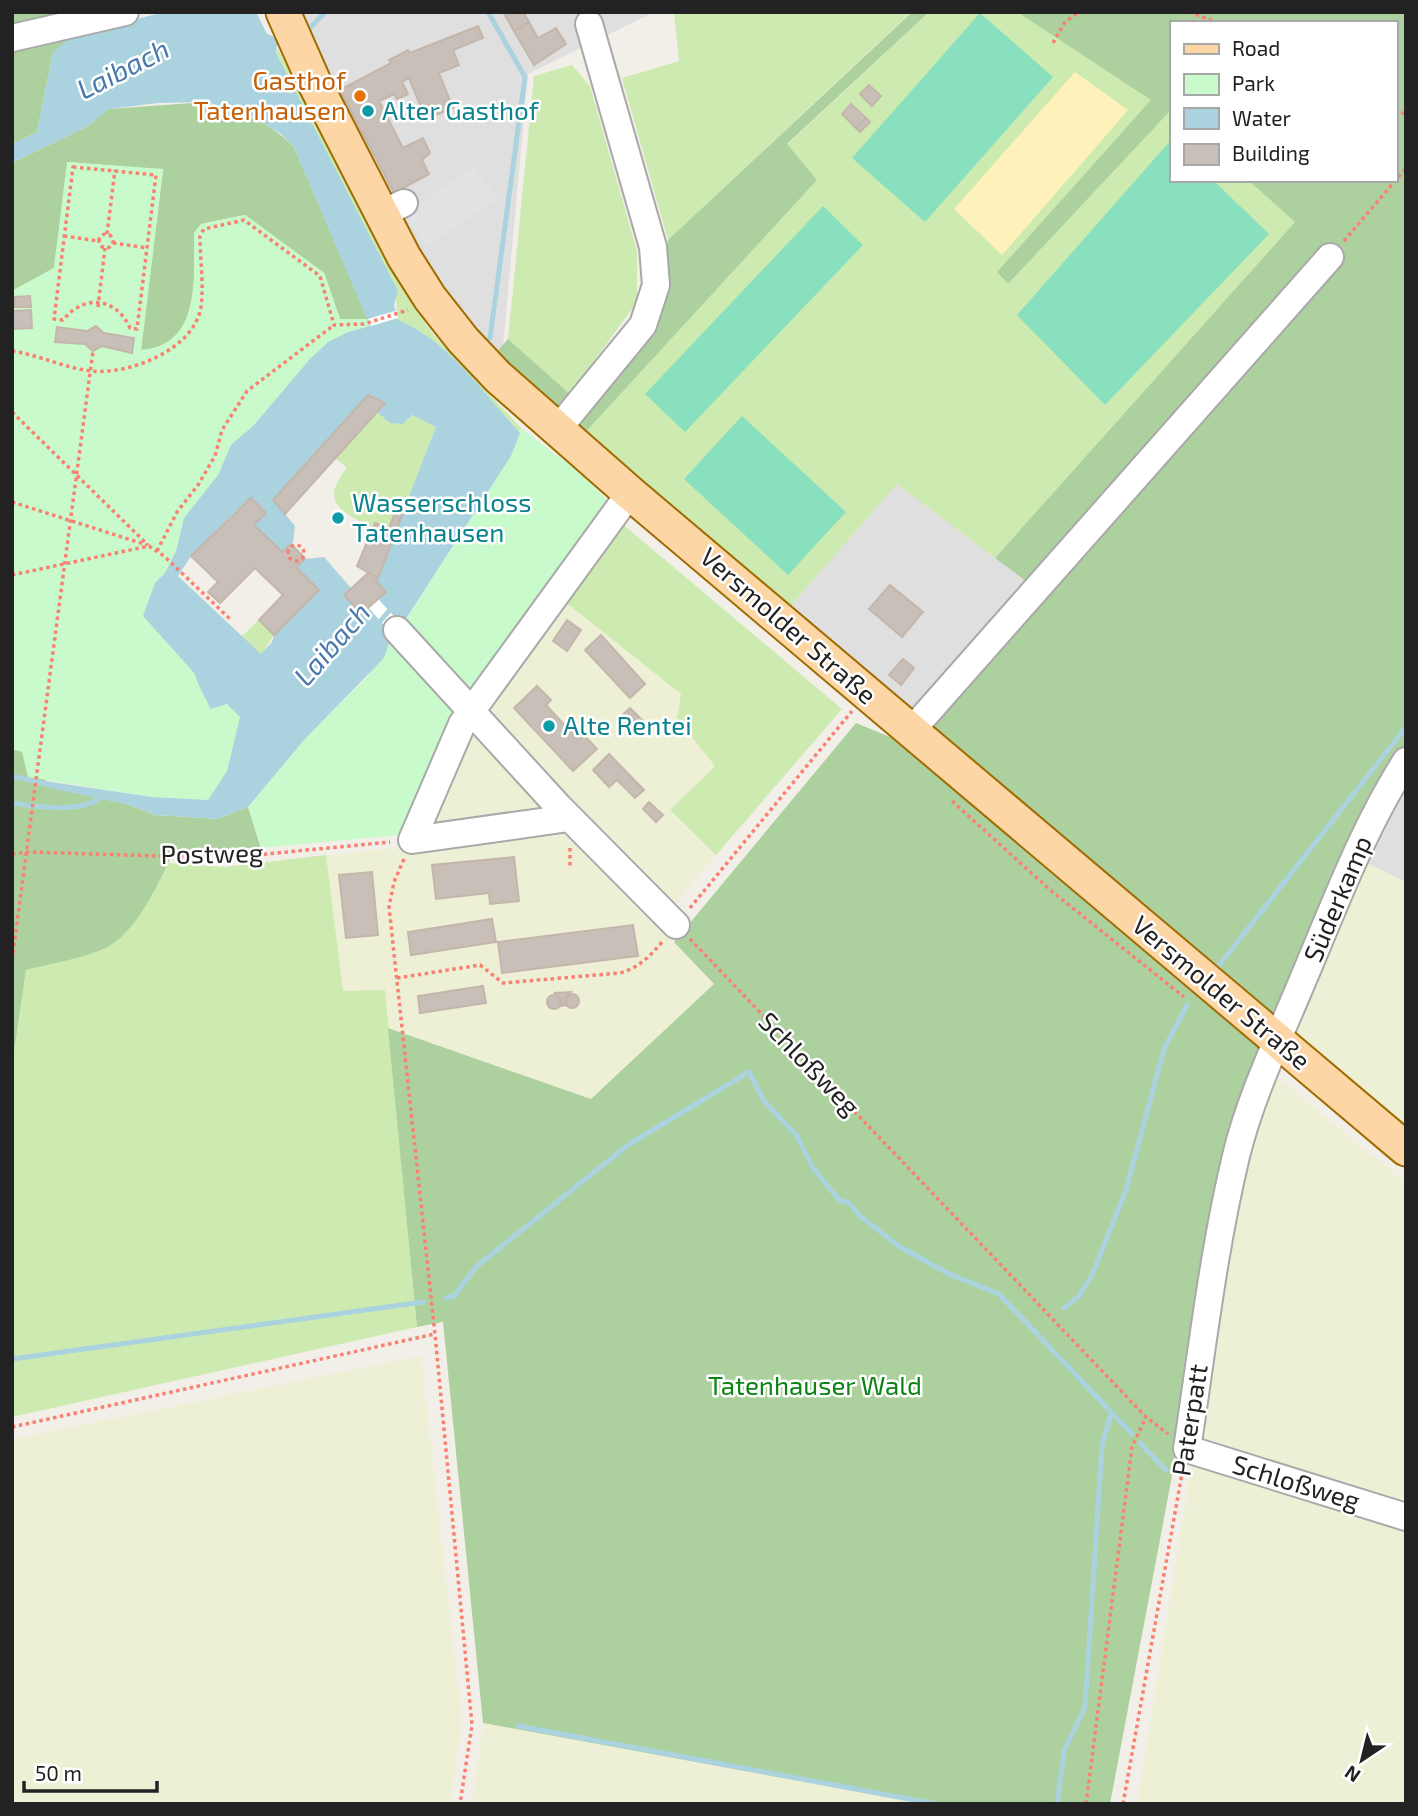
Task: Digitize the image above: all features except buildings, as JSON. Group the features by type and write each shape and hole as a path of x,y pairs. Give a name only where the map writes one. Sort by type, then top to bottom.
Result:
{"main road":[{"name":"Versmolder Straße","path":"283,12 314,82 393,209 430,298 463,340 557,430 630,493 1406,1149"}],"street":[{"path":"12,38 125,12"},
{"path":"557,430 643,325 656,285 653,247 589,24"},
{"path":"911,731 1330,257"},
{"path":"412,839 462,724 630,493"},
{"path":"397,630 569,818 676,925"},
{"name":"Süderkamp","path":"1278,1041 1354,859 1382,799 1406,761"},
{"path":"412,839 569,818"},
{"name":"Paterpatt","path":"1186,1449 1215,1264 1237,1153 1278,1041"},
{"name":"Schloßweg","path":"1186,1449 1406,1517"}],"path":[{"path":"1054,43 1065,22 1079,12"},
{"path":"1189,12 1214,21"},
{"path":"73,167 156,174 137,329 130,328 116,308 98,304 81,304 63,320 54,319 64,236 73,167"},
{"path":"113,243 107,234 115,170"},
{"path":"1330,257 1394,182"},
{"path":"12,351 90,371 139,364 168,350 181,339 201,309 200,236 204,229 244,220 320,276 334,324"},
{"path":"98,241 107,234"},
{"path":"64,236 98,241 105,248"},
{"path":"105,248 113,243 147,248"},
{"path":"98,304 105,248"},
{"path":"157,551 177,512 215,456 222,430 247,391 334,324 369,323 396,314"},
{"path":"12,961 93,351"},
{"path":"12,412 149,546 164,556 231,620"},
{"path":"12,502 149,546"},
{"path":"293,545 298,545 304,556 297,563 290,559 286,552 293,545"},
{"path":"12,575 149,546"},
{"path":"397,978 480,965 503,983 620,973 647,960 853,710"},
{"path":"412,839 394,882 389,907 435,1334 472,1725 460,1804"},
{"name":"Postweg","path":"12,855 28,852 225,858 412,839"},
{"name":"Schloßweg","path":"676,925 1146,1418 1132,1447 1086,1804"},
{"path":"12,1427 435,1334"},
{"name":"Paterpatt","path":"1123,1804 1186,1449"}],"shaded area":[{"path":"293,12 654,12 528,74 503,347 495,354 436,281 397,218"},
{"path":"474,166 498,199 427,247 404,215"},
{"path":"897,484 1031,585 913,720 786,611"},
{"path":"1406,772 1406,882 1360,860"}],"green space":[{"path":"12,12 100,12 104,28 53,52 37,132 12,144"},
{"path":"674,12 911,12 668,240 622,78 679,61"},
{"path":"912,12 929,12 787,144 817,180 582,436 574,421 665,284 668,240"},
{"path":"929,12 1017,12 1152,100 997,272 1008,284 1169,111 1170,182 1250,182 1295,222 995,558 897,484 786,611 582,436 817,180 787,145"},
{"name":"Tatenhauser Wald","path":"1017,12 1406,12 1406,749 1264,1053 1227,1153 1179,1414 1172,1476 1110,1804 925,1804 483,1723 443,1322 417,1327 388,1028 591,1099 714,984 674,942 856,723 912,746 1043,594 995,558 1295,222 1250,182 1397,182 1397,21 1170,21 1170,112 1008,284 997,272 1151,100"},
{"path":"980,13 1053,77 925,222 852,158"},
{"path":"277,47 402,289 434,335 521,428 520,433 448,354 416,329 398,320 396,300 276,53"},
{"path":"572,65 590,86 637,251 637,302 570,394 508,339 534,76"},
{"path":"206,102 253,118 274,130 294,147 368,319 340,319 324,273 245,215 201,224 194,233 193,288 185,323 175,336 161,346 141,350 163,170 68,162 54,268 12,291 12,163 88,126 108,109"},
{"path":"1170,141 1170,182 1215,182 1269,234 1105,405 1017,315"},
{"path":"67,162 163,169 141,350 161,346 175,336 185,323 193,288 194,233 201,224 245,215 324,273 340,319 368,319 371,326 348,332 328,342 310,359 254,425 231,445 218,475 184,518 176,551 165,573 155,583 143,616 195,674 209,706 213,709 222,703 235,709 240,717 227,771 208,800 152,797 28,777 22,752 12,749 12,291 54,268"},
{"path":"823,206 863,245 685,432 645,394"},
{"path":"508,339 570,394 559,409 495,354"},
{"path":"377,412 390,423 407,421 412,415 436,427 403,512 396,510 389,528 375,523 372,529 338,505 335,490 347,468 335,458"},
{"path":"742,416 846,512 788,575 684,479"},
{"path":"521,428 590,481 609,503 409,834 261,848 248,807 304,740 367,677 392,634 404,623 511,456"},
{"path":"620,522 842,709 716,855 670,810 715,766 677,719 681,694 564,601"},
{"path":"564,601 681,694 677,719 715,766 670,810 716,855 657,925 715,984 591,1099 388,1028 385,990 343,992 326,855 420,846 467,728"},
{"path":"259,620 274,635 261,655 242,636"},
{"path":"12,749 49,757 45,786 126,804 156,815 217,819 248,807 261,848 174,850 146,905 117,940 106,948 87,955 26,970 12,1066"},
{"path":"326,855 343,991 385,990 417,1327 12,1417 12,1066 26,970 104,949 158,884 168,863 224,867"},
{"path":"1360,860 1406,882 1406,1130 1290,1035"},
{"path":"1274,1075 1406,1183 1406,1508 1195,1444 1243,1155"},
{"path":"421,1356 462,1722 450,1804 12,1804 12,1439"},
{"path":"1193,1456 1406,1523 1406,1804 1137,1804"},
{"path":"483,1723 925,1804 472,1804"}],"sand":[{"path":"1075,72 1128,110 1002,255 954,209"}],"water":[{"path":"164,12 256,12 267,34 278,38 276,53 398,291 394,305 398,320 416,329 449,354 520,433 511,456 402,625 378,599 386,592 376,581 436,427 412,415 403,424 390,423 377,412 385,402 369,395 273,499 295,526 293,542 282,552 238,509 191,556 178,576 261,654 272,642 274,635 319,590 296,567 305,559 324,557 351,588 344,596 361,614 369,608 392,634 384,658 304,740 248,807 217,819 156,815 126,804 45,787 45,781 152,797 208,800 227,771 240,717 227,704 210,709 195,674 143,616 155,583 165,573 176,551 184,518 218,475 231,445 254,425 310,359 328,342 348,332 370,326 294,147 280,133 244,112 206,102 158,103 109,109 88,126 12,163 12,144 37,132 53,52 72,36"}],"pier":[{"path":"395,311 398,318 371,326 368,319"},
{"path":"378,599 402,625 392,634 369,608"}],"waterway":[{"name":"Laibach","path":"310,28 325,12"},
{"name":"Laibach","path":"488,12 525,77 490,338"},
{"name":"Laibach","path":"377,625 393,606"},
{"path":"1217,968 1406,727"},
{"name":"Laibach","path":"12,776 50,785"},
{"name":"Laibach","path":"12,803 73,807 85,805 103,795"},
{"path":"1064,1308 1079,1296 1092,1275 1126,1190 1164,1049 1187,1005"},
{"path":"446,1298 454,1296 476,1267 628,1145 749,1072 764,1101 797,1136 813,1168 839,1200 849,1203 860,1216 900,1247 947,1273 999,1294 1132,1434"},
{"path":"12,1359 423,1302"},
{"path":"1057,1804 1064,1751 1085,1707 1102,1446 1111,1413"},
{"path":"1140,1443 1166,1470"},
{"path":"518,1726 936,1804"}],"place":[{"name":"Gasthof Tatenhausen","path":"360,96"},
{"name":"Alter Gasthof","path":"368,111"},
{"name":"Wasserschloss Tatenhausen","path":"338,518"},
{"name":"Alte Rentei","path":"549,726"}]}
